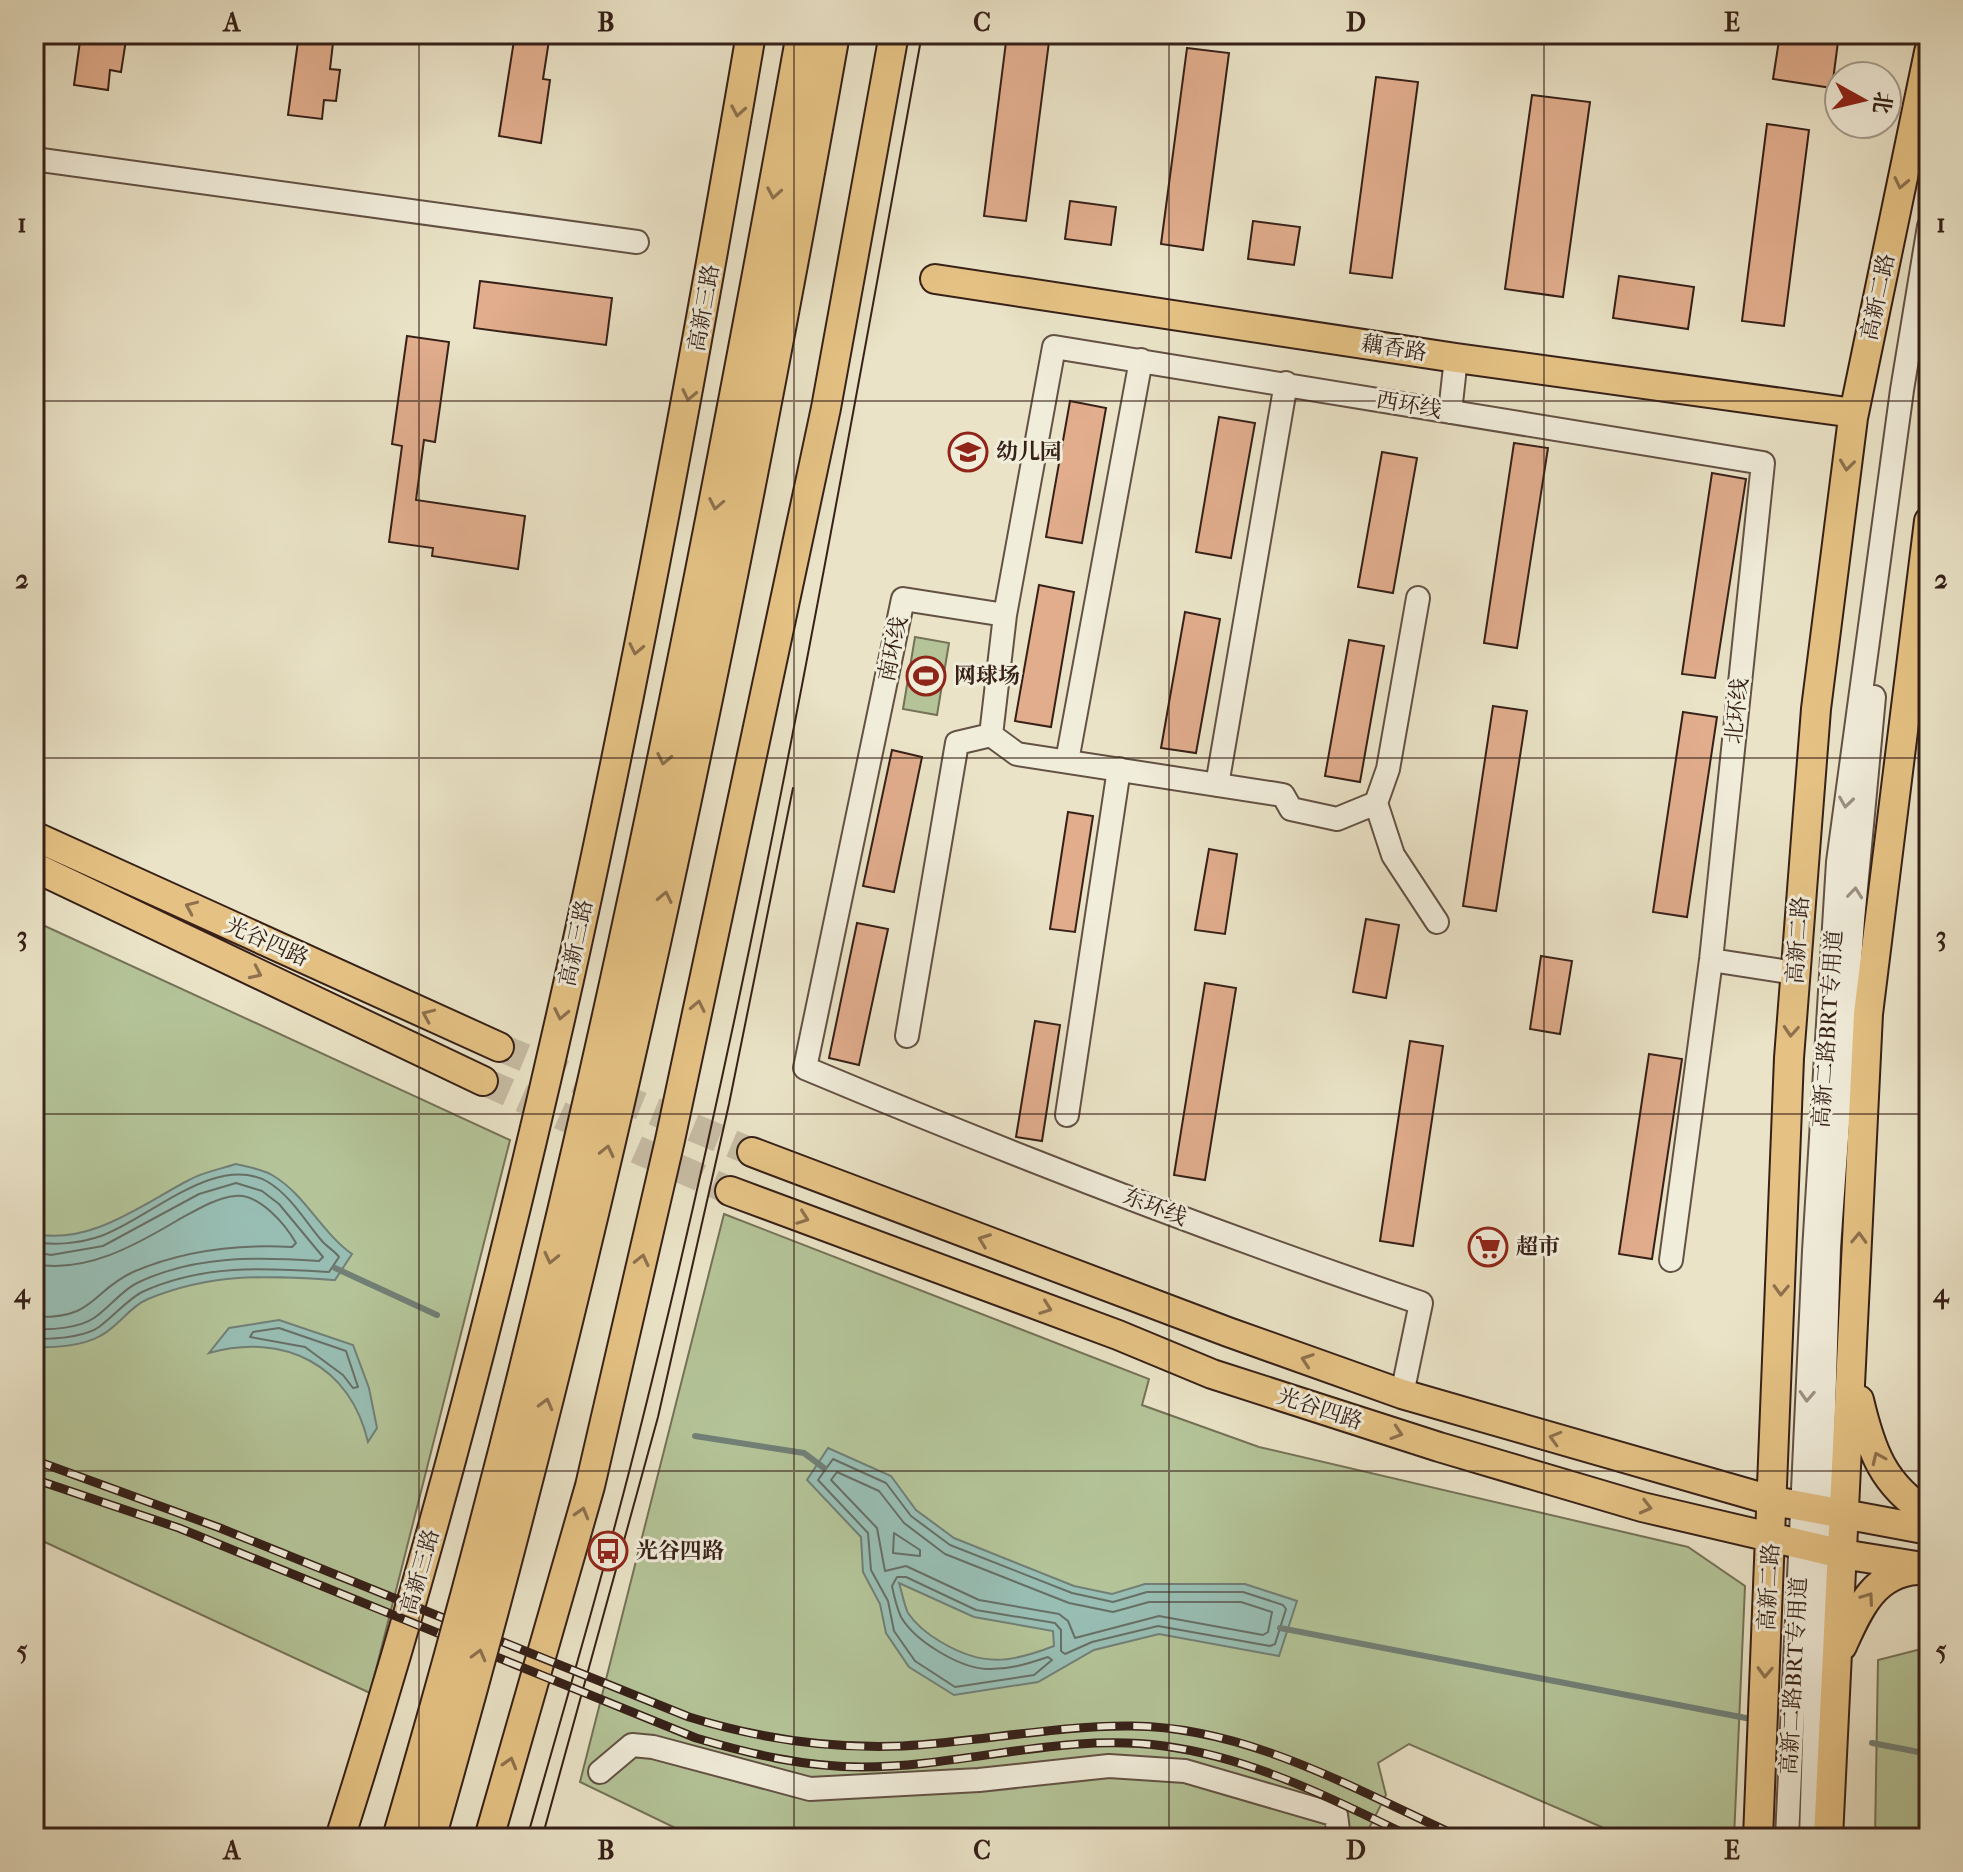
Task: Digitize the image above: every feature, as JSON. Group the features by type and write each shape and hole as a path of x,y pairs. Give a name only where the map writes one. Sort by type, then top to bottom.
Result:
{"highway":[{"path":"399,1838 525,1369 616,988 698,602 803,34"},
{"path":"429,1838 554,1376 644,994 727,606 833,34"}],"main road":[{"name":"高新三路","path":"340,1838 453,1459 545,1092 693,374 751,34"},
{"path":"489,1838 590,1486 670,1140 826,408 894,34"},
{"name":"高新二路","path":"1758,1838 1795,973 1816,709 1854,413 1929,52"},
{"name":"藕香路","path":"935,279 1456,358 1854,413"},
{"path":"1828,1838 1835,1662 1821,1549 1823,1508 1853,1377 1868,1014 1929,521"},
{"name":"光谷四路","path":"34,836 499,1047"},
{"name":"光谷四路","path":"34,867 483,1081"},
{"name":"光谷四路","path":"752,1152 1402,1394 1774,1501 1929,1530"},
{"name":"光谷四路","path":"730,1191 1118,1335 1212,1374 1613,1498 1771,1538 1929,1569"},
{"path":"1853,1377 1866,1430 1890,1483 1906,1500 1929,1514"},
{"path":"1835,1662 1872,1589 1889,1577 1913,1569 1929,1569"}],"street":[{"path":"34,159 637,242"},
{"name":"高新二路BRT专用道","path":"1811,1838 1823,1508 1838,862 1899,406 1929,226"},
{"name":"高新二路BRT专用道","path":"1823,1508 1829,1247 1853,920 1881,631 1929,310"},
{"name":"西环线","path":"1005,615 1054,347 1763,463"},
{"path":"1450,412 1456,358"},
{"path":"1067,761 1141,360"},
{"path":"1217,785 1286,383"},
{"name":"北环线","path":"1671,1260 1711,960 1763,463"},
{"path":"1418,598 1388,769 1376,803 1393,855 1437,922"},
{"name":"南环线","path":"805,1068 903,599 1005,615"},
{"path":"991,735 1005,615"},
{"path":"907,1036 957,743 991,735 1017,754 1283,795 1291,809 1337,819 1376,803"},
{"path":"1067,1115 1119,769"},
{"path":"1711,960 1795,973"},
{"name":"东环线","path":"805,1068 976,1139 1272,1252 1421,1303 1402,1394"},
{"name":"高新二路BRT专用道","path":"1787,1838 1821,1549"},
{"path":"600,1772 632,1745 653,1747 810,1789 979,1780 1109,1766 1185,1771 1336,1815 1339,1838"}],"green space":[{"name":"网球场","path":"915,637 949,643 937,715 903,709"},
{"path":"34,921 510,1140 370,1693 34,1537"},
{"path":"724,1214 1149,1379 1142,1405 1259,1447 1688,1547 1745,1586 1734,1838 1627,1838 1409,1744 1378,1763 1386,1795 1364,1838 696,1838 580,1782"},
{"path":"1929,1647 1929,1838 1875,1838 1878,1660"}],"water":[{"path":"236,1164 264,1171 284,1183 352,1254 335,1280 263,1277 196,1284 142,1302 93,1339 68,1346 34,1347 34,1234 76,1234 95,1228 134,1211 194,1177"},
{"path":"279,1320 353,1345 369,1388 377,1428 368,1442 359,1415 346,1393 330,1374 310,1361 263,1347 209,1353 229,1328"},
{"path":"828,1448 891,1476 916,1510 954,1538 1074,1586 1112,1594 1145,1584 1245,1584 1297,1601 1279,1656 1159,1634 1094,1650 1038,1682 954,1695 909,1667 886,1633 880,1604 863,1572 861,1537 807,1480","holes":["899,1583 974,1617 1053,1631 1054,1646 1010,1659 970,1656 919,1626 907,1610"]}],"building":[{"path":"81,34 116,34 116,39 126,40 121,72 110,70 108,90 74,85"},
{"path":"299,34 334,34 330,69 340,70 336,101 324,100 322,119 288,115"},
{"path":"515,34 550,34 543,79 550,80 541,143 499,136"},
{"path":"1007,34 1050,34 1026,221 984,216"},
{"path":"1780,34 1839,34 1836,60 1823,60 1823,87 1773,79"},
{"path":"1187,48 1229,53 1203,250 1161,244"},
{"path":"1376,77 1418,82 1392,278 1350,273"},
{"path":"1532,95 1590,102 1563,297 1505,289"},
{"path":"1767,124 1809,130 1784,326 1742,321"},
{"path":"1070,201 1116,207 1111,245 1065,239"},
{"path":"1253,221 1300,227 1294,265 1248,259"},
{"path":"1619,276 1694,287 1688,329 1613,318"},
{"path":"480,281 612,298 606,345 474,328"},
{"path":"407,336 449,342 435,442 424,440 416,500 525,516 518,569 432,556 433,548 389,542 402,446 392,444"},
{"path":"1070,401 1106,408 1082,543 1046,537"},
{"path":"1219,417 1255,423 1231,558 1196,552"},
{"path":"1514,443 1548,448 1517,648 1484,643"},
{"path":"1382,452 1417,458 1393,593 1358,587"},
{"path":"1712,473 1746,479 1715,678 1682,674"},
{"path":"1039,585 1074,592 1051,727 1015,721"},
{"path":"1185,612 1220,619 1196,753 1161,748"},
{"path":"1349,640 1384,646 1360,782 1325,776"},
{"path":"1493,706 1527,711 1496,911 1463,906"},
{"path":"1683,712 1717,717 1687,917 1653,912"},
{"path":"892,750 922,757 894,892 863,886"},
{"path":"1068,812 1093,816 1075,932 1050,929"},
{"path":"1209,849 1237,854 1225,934 1195,930"},
{"path":"1366,919 1399,925 1386,998 1353,992"},
{"path":"857,923 888,929 859,1065 829,1058"},
{"path":"1541,956 1572,961 1560,1034 1530,1029"},
{"path":"1205,983 1236,988 1205,1180 1174,1175"},
{"path":"1035,1021 1060,1025 1042,1141 1016,1137"},
{"path":"1410,1041 1443,1046 1413,1246 1380,1241"},
{"path":"1649,1054 1682,1059 1652,1259 1619,1254"}],"waterway":[{"path":"335,1268 437,1315"},
{"path":"695,1436 804,1453 824,1468"},
{"path":"1280,1628 1751,1719"},
{"path":"1872,1743 1929,1754"}],"tunnel":[{"path":"499,1047 752,1152"},
{"path":"483,1081 730,1191"}],"tram line":[{"path":"527,1838 630,1470 723,1074 794,728 922,34"},
{"path":"542,1838 658,1417 729,1104 793,788"}],"railway":[{"path":"34,1460 220,1528 689,1717 716,1725 795,1741 875,1747 1103,1726 1176,1729 1261,1749 1343,1782 1462,1838"},
{"path":"34,1479 179,1528 696,1738 737,1749 799,1762 862,1767 900,1766 1088,1743 1164,1746 1261,1770 1323,1795 1413,1838"}],"place":[{"name":"幼儿园","path":"968,452"},
{"name":"网球场","path":"926,676"},
{"name":"超市","path":"1488,1247"},
{"name":"光谷四路","path":"608,1551"}]}
